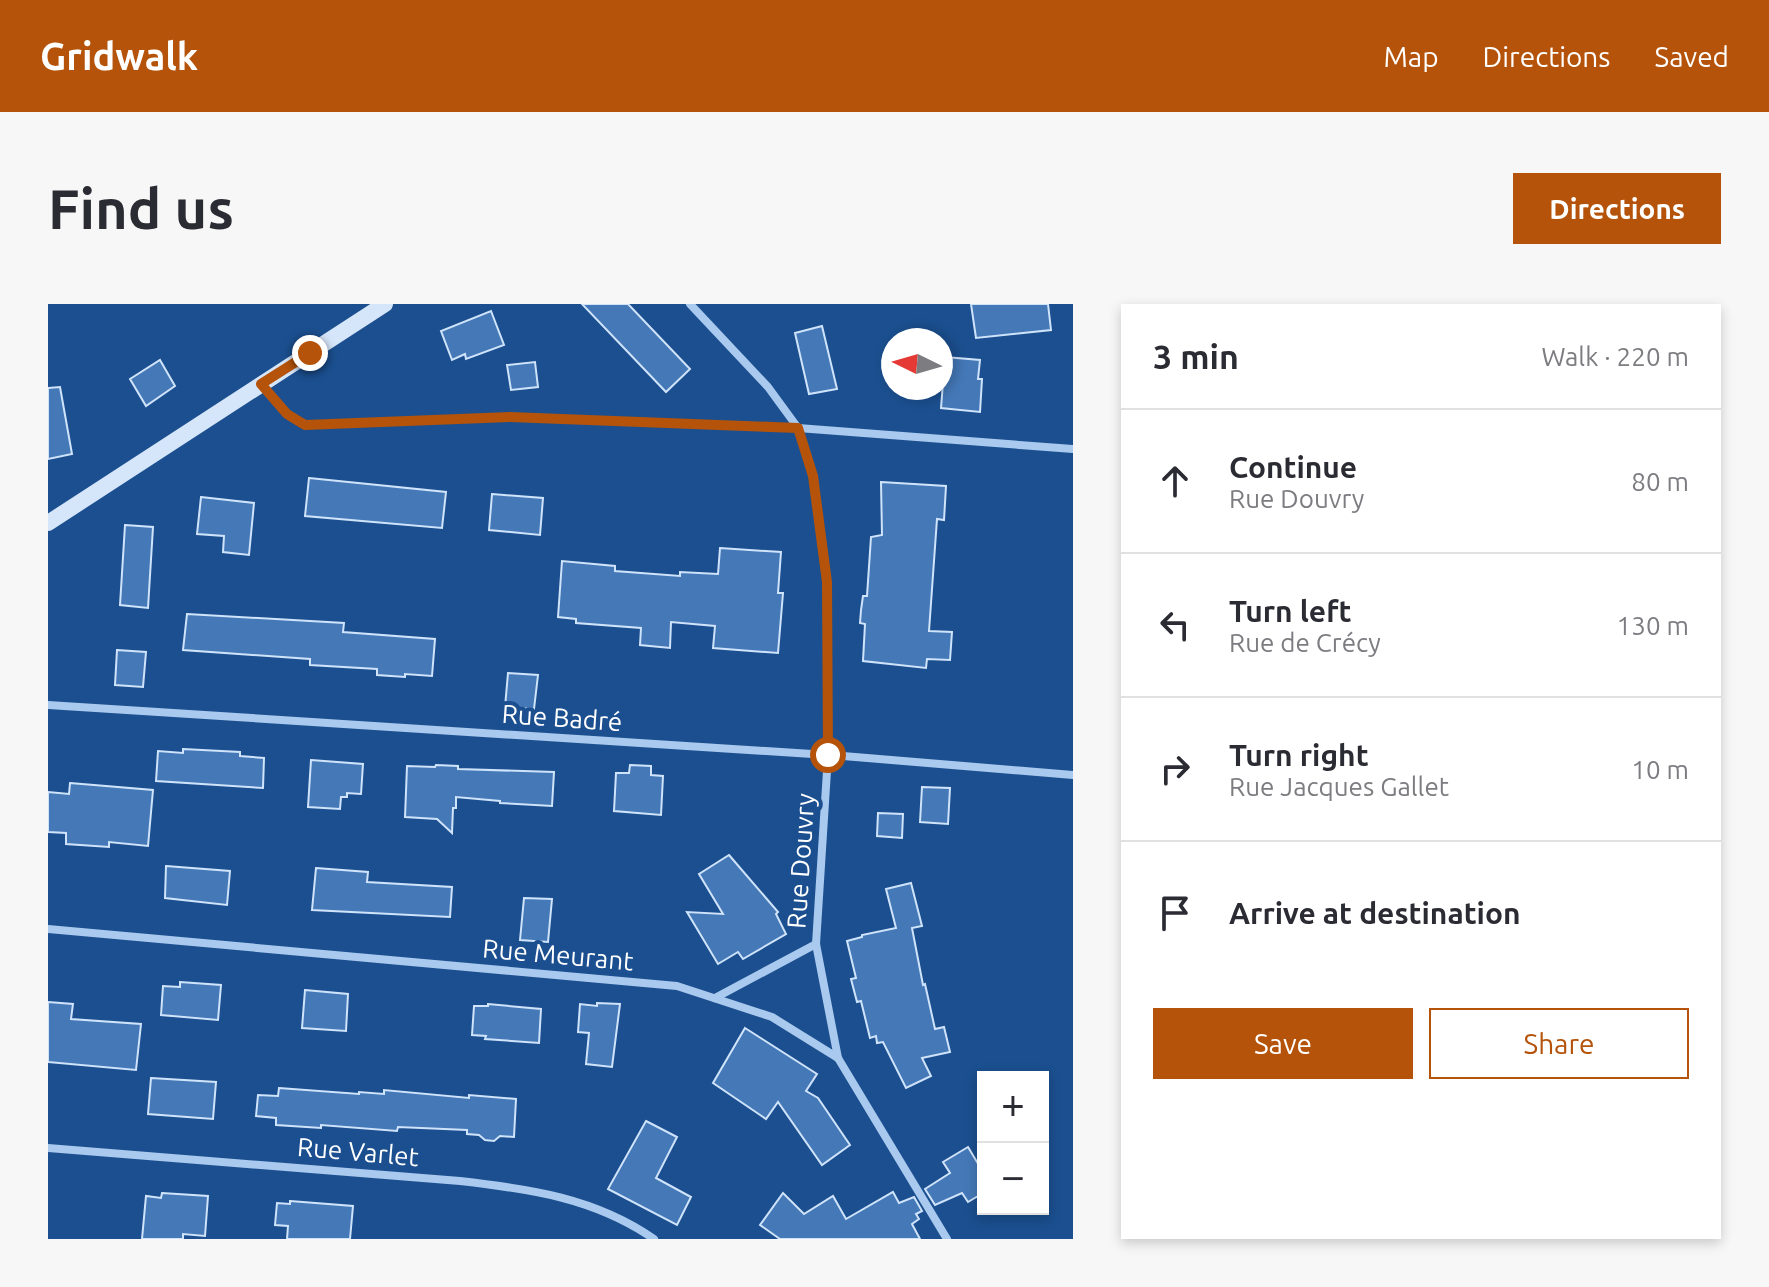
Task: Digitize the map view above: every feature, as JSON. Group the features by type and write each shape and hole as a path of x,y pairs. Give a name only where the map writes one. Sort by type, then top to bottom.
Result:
{"main road":[{"path":"48,523 385,304"}],"street":[{"name":"Rue Douvry","path":"690,304 768,387 798,428 813,476 827,582 828,755 816,944 838,1058"},
{"path":"261,384 287,414 305,425 510,417 798,428 1073,449"},
{"name":"Rue Badré","path":"48,705 828,755 1073,775"},
{"name":"Rue Meurant","path":"48,929 677,986 772,1017 838,1058 947,1239"},
{"path":"715,998 816,944"},
{"name":"Rue Varlet","path":"48,1148 504,1186 576,1201 654,1239"}],"building":[{"path":"582,304 628,304 690,369 666,392"},
{"path":"971,304 1048,304 1051,330 976,338"},
{"path":"491,311 504,345 466,359 465,354 452,360 441,331"},
{"path":"822,326 837,389 809,394 795,333"},
{"path":"953,358 980,360 980,412 941,408 942,400 953,400"},
{"path":"160,360 175,386 146,406 130,379"},
{"path":"535,362 538,387 511,390 507,365"},
{"path":"60,387 72,454 48,459 48,388"},
{"path":"309,478 446,492 442,528 305,516"},
{"path":"881,482 946,486 944,520 937,519 929,631 952,632 950,660 927,659 926,668 863,661 865,624 860,623 861,610 863,596 867,596 871,537 882,535"},
{"path":"492,494 543,498 540,535 489,530"},
{"path":"201,497 254,503 249,555 223,552 224,536 197,534"},
{"path":"125,525 153,527 148,608 120,605"},
{"path":"720,548 781,552 778,593 783,593 778,653 713,648 715,626 671,622 670,648 640,645 641,628 576,623 576,619 558,617 562,561 615,566 615,571 680,576 680,572 718,574"},
{"path":"187,614 344,623 343,632 435,639 432,676 377,675 377,669 310,665 310,659 183,650"},
{"path":"117,650 146,652 143,687 115,685"},
{"path":"508,673 538,675 534,709 505,707"},
{"path":"183,749 240,752 240,756 264,758 263,788 156,781 158,751 183,753"},
{"path":"311,760 363,764 361,794 347,793 347,797 341,797 340,809 308,807"},
{"path":"630,765 651,766 651,775 663,776 661,815 614,811 616,773 629,773"},
{"path":"407,766 458,766 458,769 554,772 552,806 456,797 452,833 437,819 405,817"},
{"path":"70,783 153,790 148,846 109,842 109,847 66,844 66,833 48,832 48,792 69,794"},
{"path":"922,787 950,788 948,824 920,822"},
{"path":"878,813 903,814 902,838 877,836"},
{"path":"729,855 778,912 776,914 786,934 743,959 738,952 718,964 687,912 723,914 699,874"},
{"path":"166,866 230,871 227,905 165,898"},
{"path":"316,868 368,872 367,882 452,887 450,917 312,910"},
{"path":"911,883 922,926 912,928 923,985 935,1029 944,1027 950,1052 922,1058 931,1076 906,1088 883,1042 877,1043 876,1036 870,1038 861,1001 857,1002 851,979 856,978 847,941 896,928 886,889"},
{"path":"524,898 552,899 548,942 520,940"},
{"path":"180,982 221,985 218,1020 161,1015 163,986 180,987"},
{"path":"305,990 348,994 346,1031 302,1028"},
{"path":"48,1002 73,1004 71,1019 141,1024 136,1070 48,1062"},
{"path":"597,1003 620,1004 612,1067 586,1064 589,1033 578,1032 580,1004 597,1006"},
{"path":"488,1004 541,1009 539,1043 485,1039 486,1036 472,1035 474,1006"},
{"path":"745,1028 817,1074 806,1091 818,1098 850,1145 822,1165 778,1102 766,1119 713,1083"},
{"path":"151,1078 216,1082 213,1119 148,1114"},
{"path":"279,1088 359,1094 384,1094 384,1090 516,1099 514,1137 500,1136 494,1141 467,1134 467,1130 398,1127 397,1131 276,1125 276,1118 256,1116 258,1095 278,1096"},
{"path":"646,1121 677,1137 656,1178 691,1197 677,1225 608,1189"},
{"path":"968,1147 977,1162 977,1197 968,1202 962,1193 935,1205 925,1189 950,1173 943,1162"},
{"path":"893,1192 899,1203 914,1197 922,1211 916,1214 919,1219 912,1224 920,1239 780,1239 760,1225 783,1193 804,1214 833,1196 846,1219"},
{"path":"162,1193 208,1196 205,1236 183,1234 183,1239 142,1239 146,1196 161,1198"},
{"path":"290,1201 353,1206 350,1239 287,1239 288,1226 275,1225 277,1203 290,1204"}],"route":[{"path":"310,353 261,384 287,414 305,425 510,417 798,428 813,476 827,582 828,755"}]}
